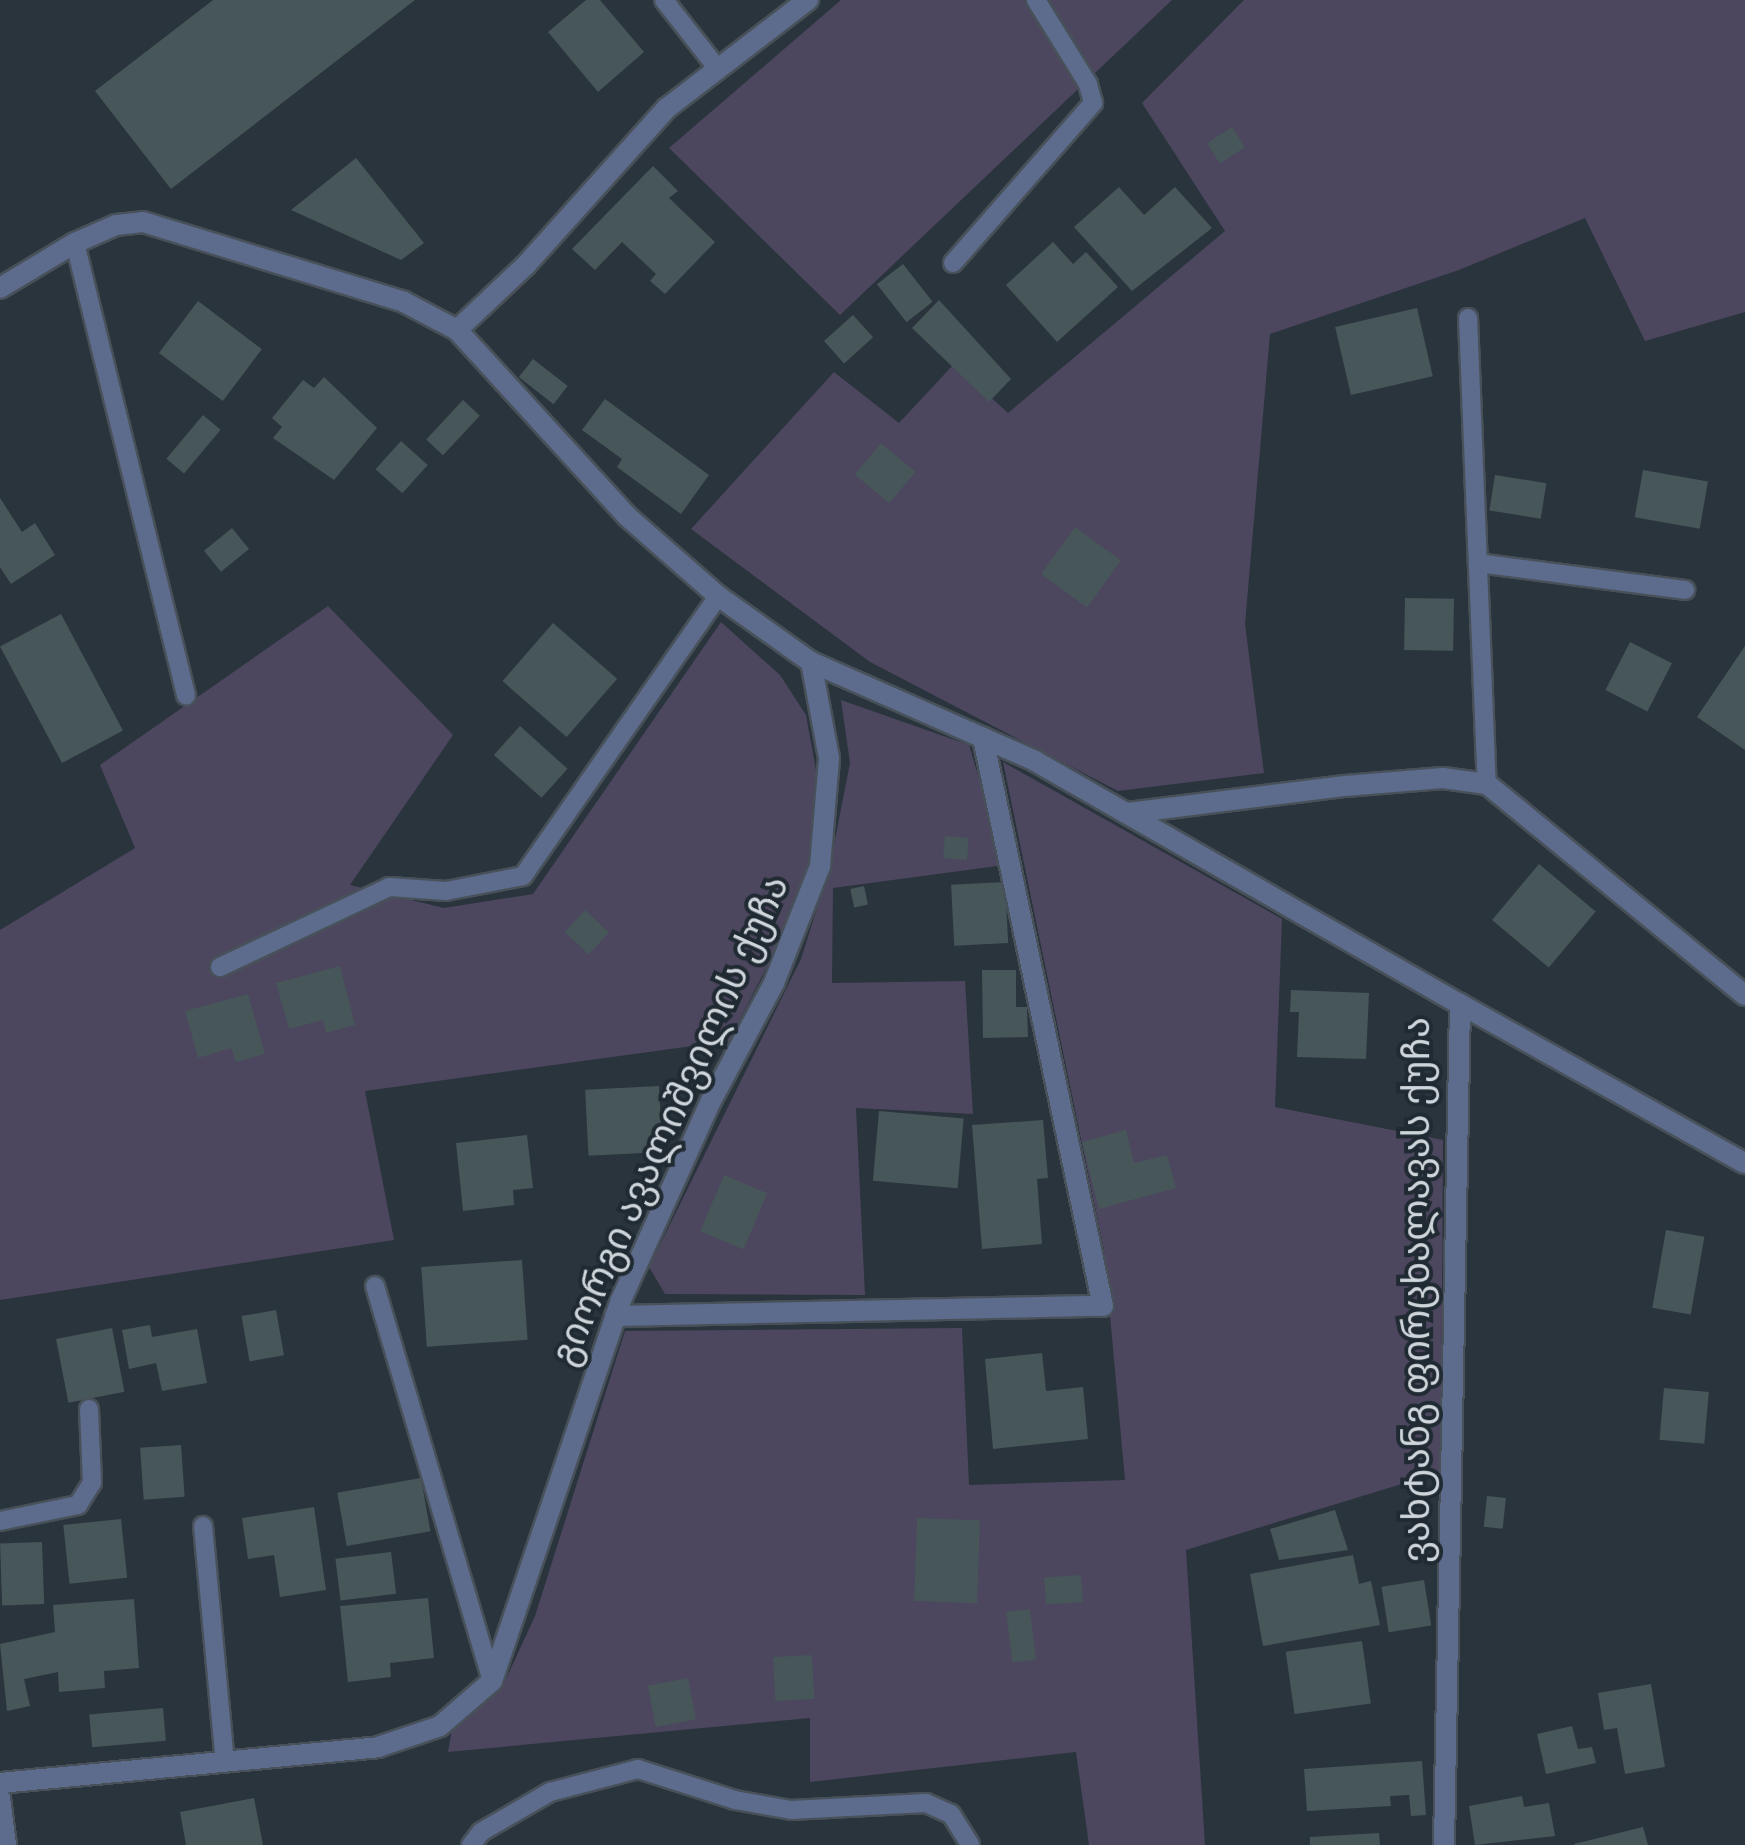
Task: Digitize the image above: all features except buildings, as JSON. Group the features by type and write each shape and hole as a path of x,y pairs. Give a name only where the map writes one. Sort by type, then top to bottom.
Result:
{"street":[{"path":"457,330 526,265 667,108 808,0"},
{"name":"ვახტანგ ფირცხალავას ქუჩა","path":"0,288 116,225 143,222 404,302 457,330 628,517 718,596 812,662 983,738 1128,813 1460,1004 1444,1845"},
{"name":"გიორგი ავალიშვილის ქუჩა","path":"492,1681 615,1316 711,1101 774,983 820,866 829,758 812,662"},
{"path":"615,1316 1103,1306 983,738"},
{"path":"1128,813 1443,778 1487,784 1745,995"},
{"path":"1460,1004 1745,1163"},
{"path":"0,1783 378,1746 440,1726 492,1681"},
{"path":"0,1798 6,1845"}],"lane":[{"path":"664,0 718,69"},
{"path":"953,262 1093,103 1079,67 1036,0"},
{"path":"75,244 186,696"},
{"path":"1468,318 1487,784"},
{"path":"1478,562 1685,590"},
{"path":"220,967 390,888 446,891 523,876 718,596"},
{"path":"375,1286 492,1681"},
{"path":"0,1521 78,1505 92,1482 89,1409"},
{"path":"203,1526 225,1762"},
{"path":"472,1845 482,1832 550,1792 638,1769 734,1800 792,1810 926,1803 951,1814 970,1845"}],"shaded area":[{"path":"841,0 1172,0 840,315 669,148"},
{"path":"1244,0 1745,0 1745,312 1645,341 1585,218 1459,270 1270,334 1245,624 1264,773 1118,791 870,662 691,529 834,372 899,423 954,364 1008,413 1225,231 1142,103"},
{"path":"328,606 453,735 350,885 444,908 533,894 721,622 780,675 806,715 818,781 809,860 781,939 729,1041 365,1091 394,1240 0,1300 0,930 135,848 100,765"},
{"path":"841,700 969,745 1005,865 833,888 832,983 965,981 973,1114 856,1108 865,1295 665,1294 649,1267 801,959 829,870 850,763"},
{"path":"1003,762 1282,919 1275,1107 1443,1140 1441,1472 1186,1550 1205,1845 1089,1845 1076,1752 810,1782 810,1718 448,1752 452,1730 505,1681 535,1616 625,1331 962,1328 969,1485 1125,1480 1104,1250"}]}
